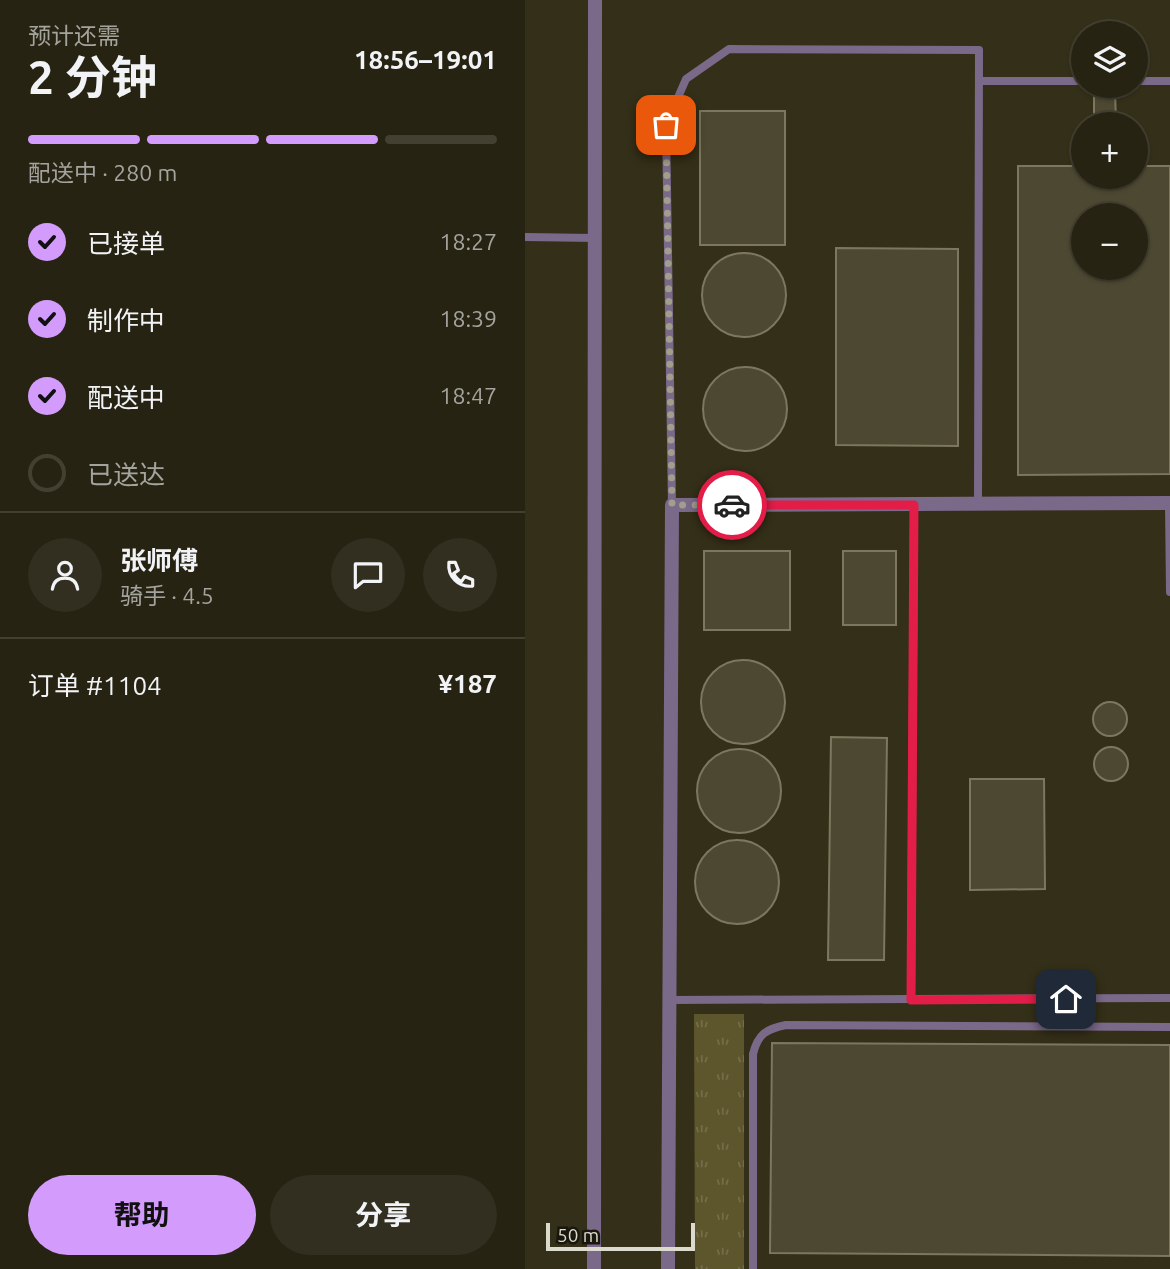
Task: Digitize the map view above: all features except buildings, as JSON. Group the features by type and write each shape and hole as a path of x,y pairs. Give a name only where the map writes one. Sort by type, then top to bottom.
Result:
{"street":[{"path":"594,1269 595,0"},
{"path":"668,1269 672,505 1169,503"}],"lane":[{"path":"672,505 666,125 686,79 729,49 979,50 978,505"},
{"path":"979,81 1071,81"},
{"path":"1148,81 1170,81"},
{"path":"525,237 595,238"},
{"path":"1169,503 1170,592"},
{"path":"911,1000 914,505"},
{"path":"669,1000 1170,998"},
{"path":"753,1269 753,1054 761,1034 770,1028 1170,1027"}],"green space":[{"path":"694,1014 744,1014 744,1269 695,1269"}],"way so far":[{"path":"666,125 672,505 732,505"}],"route":[{"path":"732,505 914,505 911,1000 1066,999"}]}
